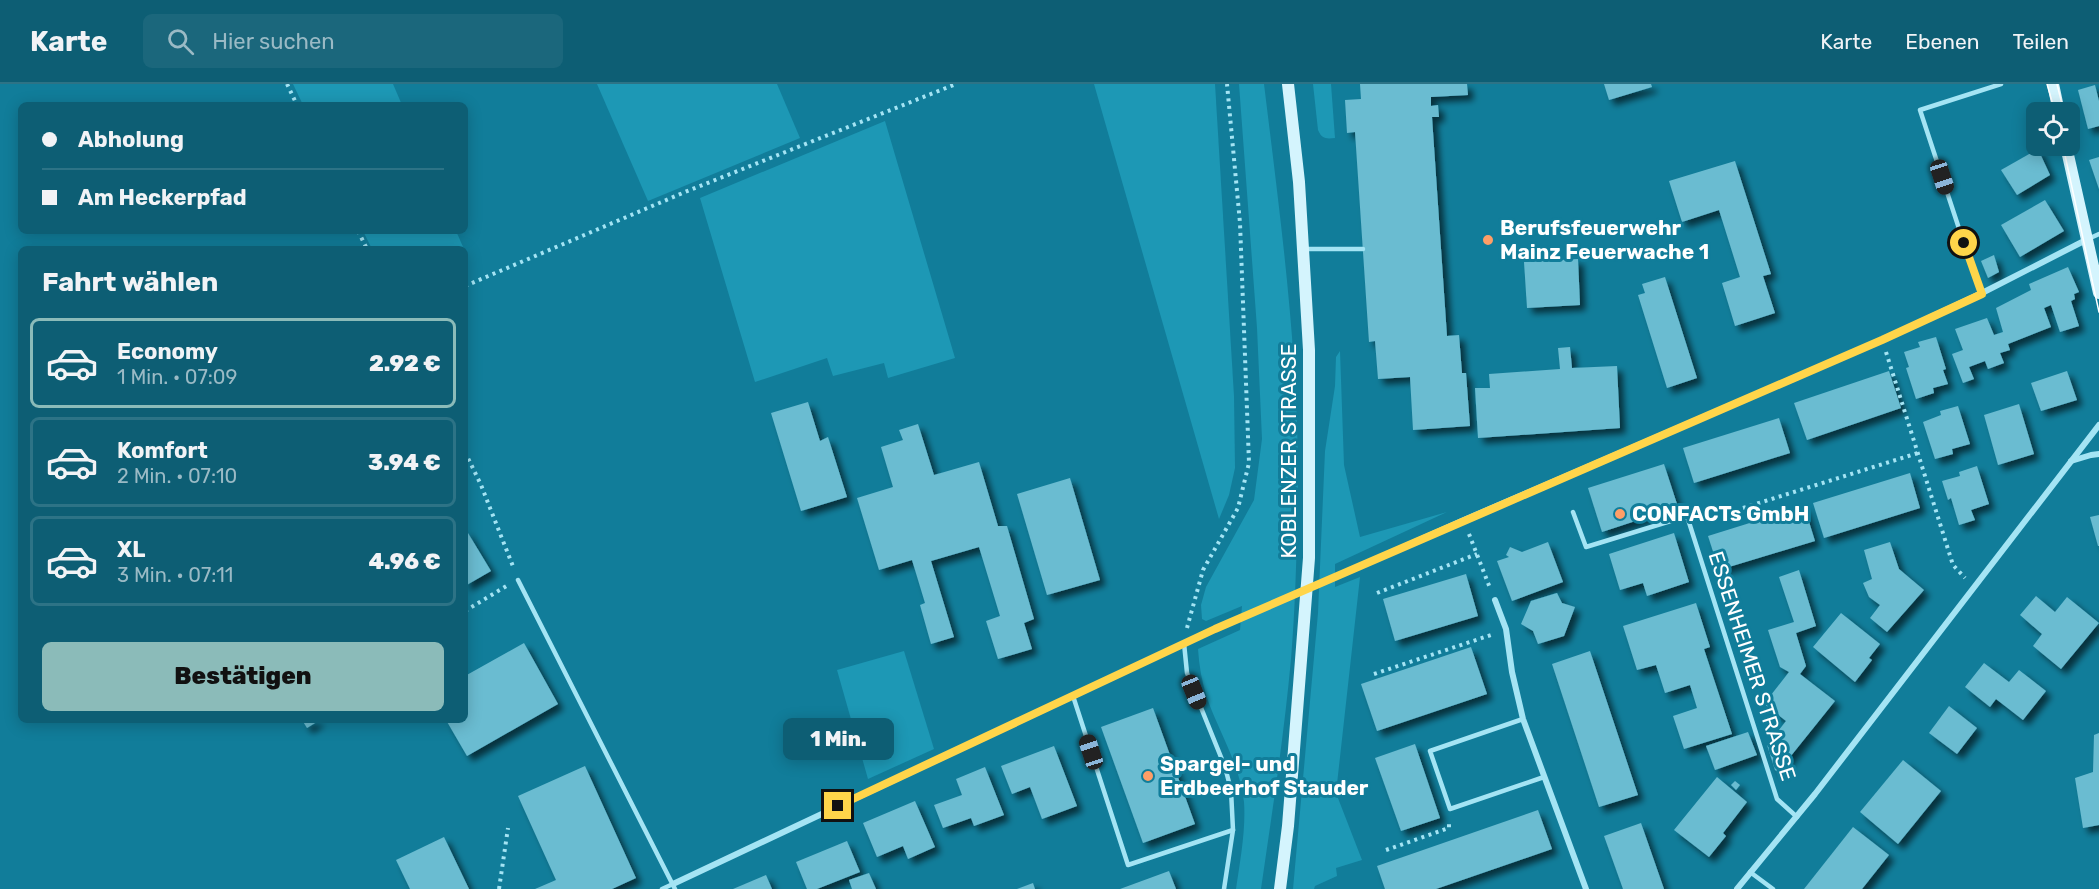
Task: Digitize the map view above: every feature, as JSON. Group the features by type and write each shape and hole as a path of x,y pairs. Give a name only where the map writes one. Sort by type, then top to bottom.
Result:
{"main road":[{"name":"KOBLENZER STRASSE","path":"1280,889 1289,815 1309,558 1310,350 1288,84"},
{"path":"1291,100 1294,84"},
{"path":"2052,84 2056,102"},
{"path":"2068,156 2099,293"}],"street":[{"path":"674,886 1184,643 1882,340 1982,294 2087,239"},
{"name":"ESSENHEIMER STRASSE","path":"1737,889 1797,817 2099,425"},
{"path":"2071,462 2099,454"},
{"path":"1495,600 1506,629 1512,672 1523,719 1586,889"}],"lane":[{"path":"1982,294 1920,110 2001,84"},
{"path":"2087,239 2099,234"},
{"path":"1303,249 1363,249"},
{"name":"ESSENHEIMER STRASSE","path":"1573,512 1586,547 1687,516 1777,799 1797,817"},
{"path":"518,580 660,863 674,886 662,889"},
{"path":"1184,643 1187,673 1225,767 1231,790 1233,830 1224,889"},
{"path":"1073,696 1128,865 1233,830"},
{"path":"1523,719 1430,751 1450,809 1544,777"},
{"path":"1750,872 1773,889"}],"path":[{"path":"287,84 296,102"},
{"path":"468,285 685,192 956,84"},
{"path":"1188,624 1203,570 1238,508 1245,487 1249,463 1250,440 1240,223 1227,84"},
{"path":"1889,364 1953,565 1974,587"},
{"path":"1743,508 1918,453"},
{"path":"468,458 481,485 518,580 468,609"},
{"path":"1468,533 1495,600"},
{"path":"1377,593 1477,554"},
{"path":"1374,674 1506,629"},
{"path":"1386,850 1449,828 1450,809"},
{"path":"499,889 508,828"}],"shaded area":[{"path":"293,84 393,84 401,102 302,102"},
{"path":"597,84 777,84 800,138 648,201"},
{"path":"1094,84 1215,84 1234,396 1235,468 1229,495 1219,519"},
{"path":"1239,84 1264,84 1287,281 1297,429 1297,546 1291,659 1261,889 1236,889 1243,834 1242,788 1234,762 1207,698 1198,649 1240,630 1242,606 1206,621 1202,619 1201,605 1206,587 1254,500 1262,439 1257,328"},
{"path":"1313,84 1331,84 1335,138 1325,138 1318,130"},
{"path":"885,121 955,358 888,378 884,363 833,376 827,358 755,382 700,198"},
{"path":"364,234 457,234 463,246 370,246"},
{"path":"1340,351 1344,465 1360,537 1447,512 1335,564 1335,587 1360,577 1336,793 1362,860 1336,868 1337,876 1315,886 1314,889 1293,889 1318,613 1325,451 1335,386 1336,357"},
{"path":"904,651 934,749 868,779 837,670"}],"building":[{"path":"1360,84 1467,84 1468,95 1431,97 1431,106 1438,105 1439,117 1432,117 1447,336 1459,335 1462,373 1466,373 1470,426 1413,430 1410,377 1378,379 1375,341 1369,342 1355,132 1347,133 1345,100 1361,99"},
{"path":"1604,84 1651,84 1652,87 1609,100"},
{"path":"2095,85 2099,101 2099,126 2088,129 2078,90"},
{"path":"2026,156 2041,156 2050,175 2017,195 2001,170"},
{"path":"2099,157 2099,189 2089,160"},
{"path":"1735,161 1771,274 1763,276 1775,313 1735,326 1722,283 1740,277 1719,210 1682,222 1669,181"},
{"path":"2045,200 2064,231 2020,257 2001,225"},
{"path":"1994,255 1999,272 1988,278 1981,261"},
{"path":"1578,259 1580,305 1527,308 1524,262"},
{"path":"2068,267 2079,292 2074,294 2075,299 2071,301 2079,326 2060,332 2051,305 2044,308 2051,327 2008,344 2010,350 2000,353 2004,363 1988,369 1985,361 1969,367 1974,379 1963,383 1952,354 1963,350 1955,329 1987,318 1994,335 2003,332 1996,308 2031,290 2029,284"},
{"path":"1665,277 1697,378 1667,388 1638,295 1645,293 1642,284"},
{"path":"1936,337 1948,384 1933,388 1934,393 1916,399 1906,368 1909,367 1904,352 1920,347 1918,342"},
{"path":"1570,347 1572,368 1617,366 1620,428 1478,438 1475,388 1490,388 1489,374 1560,369 1558,348"},
{"path":"1889,371 1901,408 1807,440 1794,403"},
{"path":"2067,371 2077,400 2041,411 2031,383"},
{"path":"808,402 820,441 828,437 847,497 801,511 771,413"},
{"path":"2019,404 2034,454 1998,465 1984,415"},
{"path":"1958,406 1970,444 1952,449 1953,454 1935,459 1923,422 1941,415 1940,411"},
{"path":"1779,418 1790,453 1694,483 1683,448"},
{"path":"918,424 934,475 979,462 998,526 1007,526 1034,619 1024,623 1032,649 998,659 986,621 1000,616 979,547 931,561 954,637 931,644 920,605 925,603 912,560 879,570 857,498 893,487 881,447 903,440 899,430"},
{"path":"1664,464 1678,507 1602,532 1588,488"},
{"path":"1977,466 1989,504 1971,510 1975,520 1959,525 1951,498 1948,500 1942,481 1960,476 1959,472"},
{"path":"1910,473 1920,508 1824,538 1813,503"},
{"path":"1070,478 1100,580 1047,595 1017,494"},
{"path":"1804,506 1815,541 1719,570 1708,536"},
{"path":"2099,515 2099,546 2098,546 2090,517"},
{"path":"468,533 491,571 468,584"},
{"path":"1674,533 1689,582 1647,596 1643,583 1620,590 1609,554"},
{"path":"1548,542 1563,582 1512,601 1497,561 1509,557 1506,555 1510,547 1522,552"},
{"path":"1890,542 1899,569 1924,590 1887,632 1870,618 1880,605 1869,597 1863,583 1872,579 1864,550"},
{"path":"1799,570 1816,626 1796,633 1806,666 1800,674 1835,701 1778,772 1775,770 1767,745 1786,721 1764,704 1789,672 1780,667 1768,630 1794,622 1779,577"},
{"path":"1466,574 1478,616 1395,641 1383,599"},
{"path":"1557,593 1562,603 1575,607 1564,636 1538,644 1533,631 1521,624 1531,601"},
{"path":"2036,596 2055,612 2067,597 2099,623 2061,669 2033,646 2042,634 2020,615"},
{"path":"1696,603 1710,647 1704,649 1732,734 1684,749 1673,716 1697,708 1690,685 1665,693 1656,665 1637,670 1623,626"},
{"path":"1841,613 1880,644 1869,658 1872,660 1855,682 1813,647"},
{"path":"524,643 558,704 467,756 448,723 468,723 468,674"},
{"path":"1471,647 1487,694 1377,731 1361,684"},
{"path":"1590,651 1638,795 1599,807 1552,664"},
{"path":"1984,663 2009,682 2019,670 2046,691 2023,720 1996,699 1990,707 1965,687"},
{"path":"1949,706 1977,728 1957,754 1929,733"},
{"name":"Spargel- und Erdbeerhof Stauder","path":"1153,708 1195,824 1143,843 1101,727"},
{"path":"304,723 315,723 307,728"},
{"path":"1748,732 1757,755 1715,770 1706,746"},
{"path":"2099,733 2099,825 2083,828 2075,778 2093,772 2094,735"},
{"path":"1415,744 1440,818 1401,831 1375,758"},
{"path":"1054,746 1077,806 1042,819 1030,787 1012,794 1001,766"},
{"path":"1903,760 1941,791 1898,844 1860,812"},
{"path":"585,766 636,878 612,889 535,889 556,880 518,796"},
{"path":"985,767 1004,815 974,826 971,818 943,828 934,805 962,795 956,779"},
{"path":"1717,777 1747,802 1723,833 1726,836 1709,857 1674,830"},
{"path":"1735,781 1740,785 1736,790 1731,785"},
{"path":"915,801 935,847 908,859 903,846 877,857 863,823"},
{"path":"1538,810 1552,849 1436,889 1385,889 1377,866"},
{"path":"1641,823 1664,889 1623,889 1604,836"},
{"path":"1853,827 1889,855 1862,889 1804,889"},
{"path":"444,837 469,889 410,889 396,860"},
{"path":"847,841 860,872 817,889 807,889 796,862"},
{"path":"1169,871 1176,889 1120,889"},
{"path":"869,873 876,889 852,889 849,880"},
{"path":"766,875 772,889 733,889"},
{"path":"1033,883 1035,889 1017,889"}],"tram line":[{"path":"2047,84 2052,102"},
{"path":"2057,84 2062,102"},
{"path":"2065,156 2099,312"}],"place":[{"name":"Berufsfeuerwehr Mainz Feuerwache 1","path":"1488,240"},
{"name":"CONFACTs GmbH","path":"1620,514"},
{"name":"Spargel- und Erdbeerhof Stauder","path":"1148,776"}],"route":[{"path":"838,806 1215,629 1882,340 1982,294 1964,243"}]}
